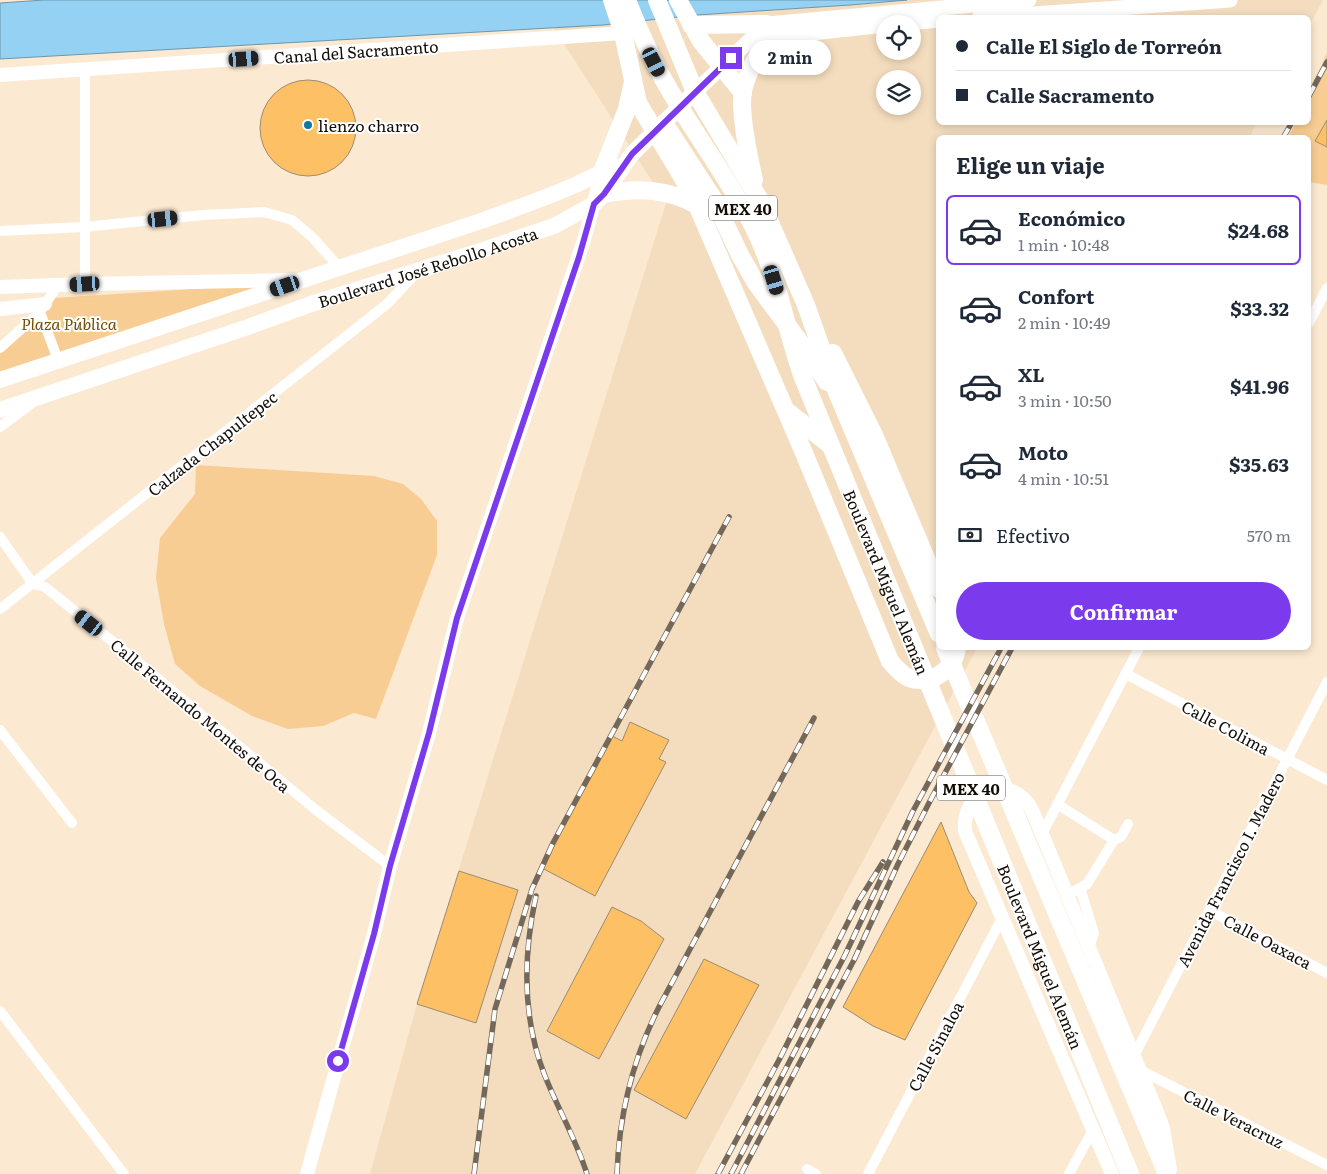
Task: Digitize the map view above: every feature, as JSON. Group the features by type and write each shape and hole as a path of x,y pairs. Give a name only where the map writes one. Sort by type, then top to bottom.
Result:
{"highway":[{"path":"678,0 701,41 743,93"},
{"path":"621,4 623,33 638,103 660,128 714,200 740,255 756,283 820,371 848,418"},
{"name":"Boulevard Miguel Alemán","path":"621,4 660,74 731,187 754,229 771,270 802,375 1094,1091 1130,1174"},
{"name":"Boulevard Miguel Alemán","path":"659,5 695,92 761,202 806,305 848,418 936,627"},
{"path":"691,25 768,31 753,64 743,93 750,165 761,202"},
{"path":"602,172 628,109 633,83"},
{"path":"660,128 697,205 890,661 908,677 919,680 932,678 942,673 951,665 957,650"},
{"path":"599,199 620,190 653,190 676,195 697,205"},
{"path":"806,305 841,368 870,427 936,582"},
{"path":"785,410 831,446"},
{"name":"Boulevard Miguel Alemán","path":"946,650 1168,1174"}],"main road":[{"path":"695,92 750,39 768,31 1029,0"},
{"path":"1021,15 1230,0"},
{"path":"921,22 936,20"},
{"path":"768,31 876,25"},
{"name":"Boulevard José Rebollo Acosta","path":"0,410 248,327 310,304 554,226 599,199 632,154 695,92"},
{"name":"Boulevard José Rebollo Acosta","path":"0,380 484,220 537,201 602,172 632,154"},
{"path":"484,220 496,246"}],"street":[{"name":"Canal del Sacramento","path":"0,76 623,33"},
{"path":"84,70 85,284"},
{"path":"307,1174 374,934 390,866 429,733 457,618 599,199 602,172"},
{"path":"0,231 84,227 202,215 264,212 292,220 312,237 340,268"},
{"name":"Calzada Chapultepec","path":"0,609 387,304 418,271"},
{"path":"0,287 300,280"},
{"path":"0,348 43,308 58,285"},
{"path":"1311,319 1327,288"},
{"path":"43,308 58,360"},
{"path":"0,309 43,308"},
{"path":"0,427 44,394"},
{"name":"Calle Fernando Montes de Oca","path":"0,537 33,584 45,587 309,803 390,866"},
{"path":"1042,834 1139,650"},
{"name":"Calle Colima","path":"1126,674 1327,780"},
{"name":"Avenida Francisco I. Madero","path":"1134,1056 1327,682"},
{"path":"0,730 72,823"},
{"path":"1112,1174 965,831 964,821 966,812 971,803 986,791 996,788 1006,789 1016,792 1026,800 1042,834 1163,1128 1168,1174"},
{"path":"1057,804 1114,840"},
{"path":"1067,896 1087,884 1114,840 1121,838 1128,824"},
{"path":"1080,888 1094,932 1089,948"},
{"name":"Calle Oaxaca","path":"1209,910 1327,973"},
{"name":"Calle Sinaloa","path":"868,1174 1002,918"},
{"path":"0,1011 124,1174"},
{"name":"Calle Veracruz","path":"1140,1070 1327,1166"},
{"path":"1069,1174 1093,1130"}],"shaded area":[{"path":"536,0 1323,0 1311,22 1311,15 936,15 936,125 1256,125 1251,135 936,135 936,650 976,650 695,1174 370,1174 417,1004 666,203"}],"green space":[{"path":"1327,53 1327,185 1311,182 1311,135 1289,135 1294,125 1311,125 1311,89"},
{"name":"Plaza Pública","path":"273,284 0,372 0,353 53,298"},
{"path":"196,465 374,476 403,484 421,499 437,521 437,555 376,719 354,713 323,726 288,729 252,716 200,686 175,664 164,624 156,578 160,538 195,494"}],"water":[{"path":"44,0 907,0 697,15 603,25 0,59 0,3"}],"building":[{"name":"lienzo charro","path":"308,80 326,84 342,94 352,110 356,128 352,146 342,162 326,172 308,176 290,172 274,162 264,146 260,128 264,110 274,94 290,84"},
{"path":"1327,120 1327,147 1315,141"},
{"path":"630,722 669,740 659,759 666,762 595,896 542,868 612,736 622,741"},
{"path":"941,822 969,892 977,903 905,1040 873,1026 843,1007"},
{"path":"459,871 518,890 476,1023 417,1004"},
{"path":"612,907 641,921 664,939 599,1059 547,1031"},
{"path":"704,959 759,985 686,1119 634,1090"}],"railway":[{"path":"1311,92 1327,62"},
{"path":"1285,135 1290,125"},
{"path":"474,1174 495,1009 532,889 553,843 729,517"},
{"path":"731,1174 845,955 913,811 1000,650"},
{"path":"741,1174 854,960 898,864 930,801 1011,650"},
{"path":"617,1174 624,1108 635,1066 650,1025 814,718"},
{"path":"718,1174 779,1060 858,902 883,862"},
{"path":"536,896 527,964 527,987 532,1032 545,1076 578,1149 587,1174"}],"place":[{"name":"lienzo charro","path":"308,125"}],"route":[{"path":"338,1061 374,934 390,866 429,733 457,618 579,257 594,204 604,194 632,154 731,58"}]}
